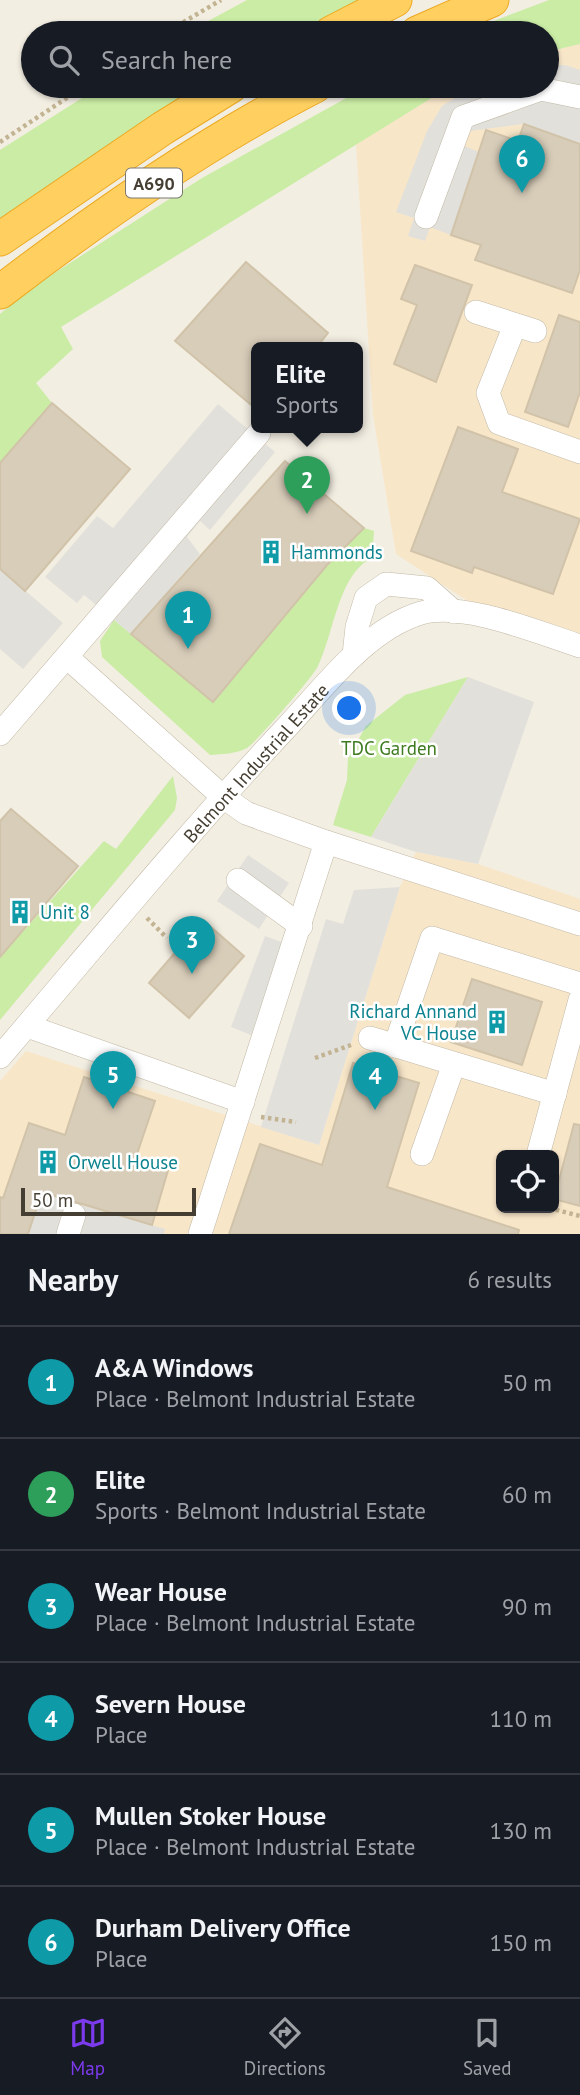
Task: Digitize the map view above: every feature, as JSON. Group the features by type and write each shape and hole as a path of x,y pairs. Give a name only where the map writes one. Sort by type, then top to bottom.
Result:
{"highway":[{"path":"354,21 395,0"},
{"path":"444,21 492,0"},
{"name":"A690","path":"0,239 212,98"},
{"name":"A690","path":"0,292 182,165 295,98"}],"street":[{"path":"559,93 580,97"},
{"path":"426,217 463,117 516,98"},
{"path":"476,312 525,328 488,393 499,423 580,452"},
{"path":"0,734 259,433"},
{"path":"354,655 357,627 366,597 386,584 427,588 454,612"},
{"name":"Belmont Industrial Estate","path":"0,1057 222,796 354,655 397,622 424,612 454,612 498,621 580,646"},
{"path":"68,658 222,796 246,813 326,842 580,924"},
{"path":"200,1234 326,842"},
{"path":"238,880 301,926"},
{"path":"396,1045 432,937 580,985"},
{"path":"539,1150 580,1000"},
{"path":"27,1026 242,1108"},
{"path":"370,1038 555,1094"},
{"path":"422,1154 454,1064"}],"path":[{"path":"185,21 221,0"},
{"path":"0,142 67,98"},
{"path":"315,1058 370,1038"},
{"path":"242,1108 296,1122"},
{"path":"559,1211 580,1216"}],"shaded area":[{"path":"580,44 580,646 498,621 396,554 373,415 356,144 431,98 559,98 559,49"},
{"path":"559,65 565,65 580,70 580,144 524,124 470,131 462,145 479,152 451,235 430,227 425,241 408,236 414,218 396,212 427,131 442,106 455,98 559,98"},
{"path":"218,404 275,452 210,530 200,521 187,537 200,554 131,634 84,595 77,603 45,577 97,516 113,528"},
{"path":"0,569 63,623 23,669 0,649"},
{"path":"468,677 534,702 478,864 416,852 371,837"},
{"path":"416,852 478,864 580,899 580,1234 0,1234 0,1081 26,1051 319,1145 400,887"},
{"path":"248,855 289,883 259,929 217,901"},
{"path":"400,887 319,1145 261,1127 326,919 343,924 354,890"},
{"path":"265,936 284,943 251,1035 231,1027"},
{"path":"42,1192 165,1229 164,1234 28,1234"}],"green space":[{"path":"247,0 365,0 324,21 208,21"},
{"path":"549,0 580,0 580,44 559,49 559,21 494,21"},
{"path":"82,98 181,98 0,218 0,150"},
{"path":"346,98 432,98 61,327 73,349 36,383 52,403 0,463 0,314 28,290 202,178"},
{"path":"364,528 374,531 372,558 351,577 344,591 318,666 262,734 247,748 234,753 210,755 102,657 100,641 114,620 214,702 327,565"},
{"name":"TDC Garden","path":"468,677 371,837 333,825 347,780 348,758 366,726 405,695"},
{"path":"173,776 177,798 175,810 0,1020 0,957 104,841 116,849"}],"building":[{"path":"524,124 580,144 580,270 572,293 475,260 481,245 451,235 486,130 518,141"},
{"path":"246,262 328,333 321,342 251,342 251,405 175,341"},
{"path":"415,265 472,285 436,382 394,364 417,305 401,299"},
{"path":"559,315 580,322 580,392 568,427 525,412"},
{"path":"52,403 130,469 25,591 0,569 0,463"},
{"path":"458,427 518,449 502,492 580,519 553,594 474,567 472,573 411,551"},
{"path":"285,461 364,528 327,565 213,702 131,634"},
{"name":"Unit 8","path":"11,809 78,866 0,957 0,821"},
{"path":"203,920 244,956 189,1018 149,983"},
{"name":"Richard Annand VC House","path":"472,979 542,1002 522,1065 451,1042"},
{"path":"353,1063 419,1083 387,1187 519,1230 518,1234 229,1234 260,1144 322,1165"},
{"path":"84,1077 155,1101 136,1157 169,1167 152,1225 42,1192 28,1234 0,1234 0,1197 3,1198 29,1123 65,1135"},
{"path":"574,1124 580,1125 580,1206 559,1200 559,1180"}],"place":[{"name":"Durham Delivery Office","path":"522,193"},
{"name":"Elite","path":"307,514"},
{"name":"Hammonds","path":"271,552"},
{"name":"A&A Windows","path":"188,649"},
{"name":"Unit 8","path":"20,912"},
{"name":"Wear House","path":"192,974"},
{"name":"Richard Annand VC House","path":"497,1022"},
{"name":"Mullen Stoker House","path":"113,1109"},
{"name":"Severn House","path":"375,1110"},
{"name":"Orwell House","path":"48,1162"}]}
